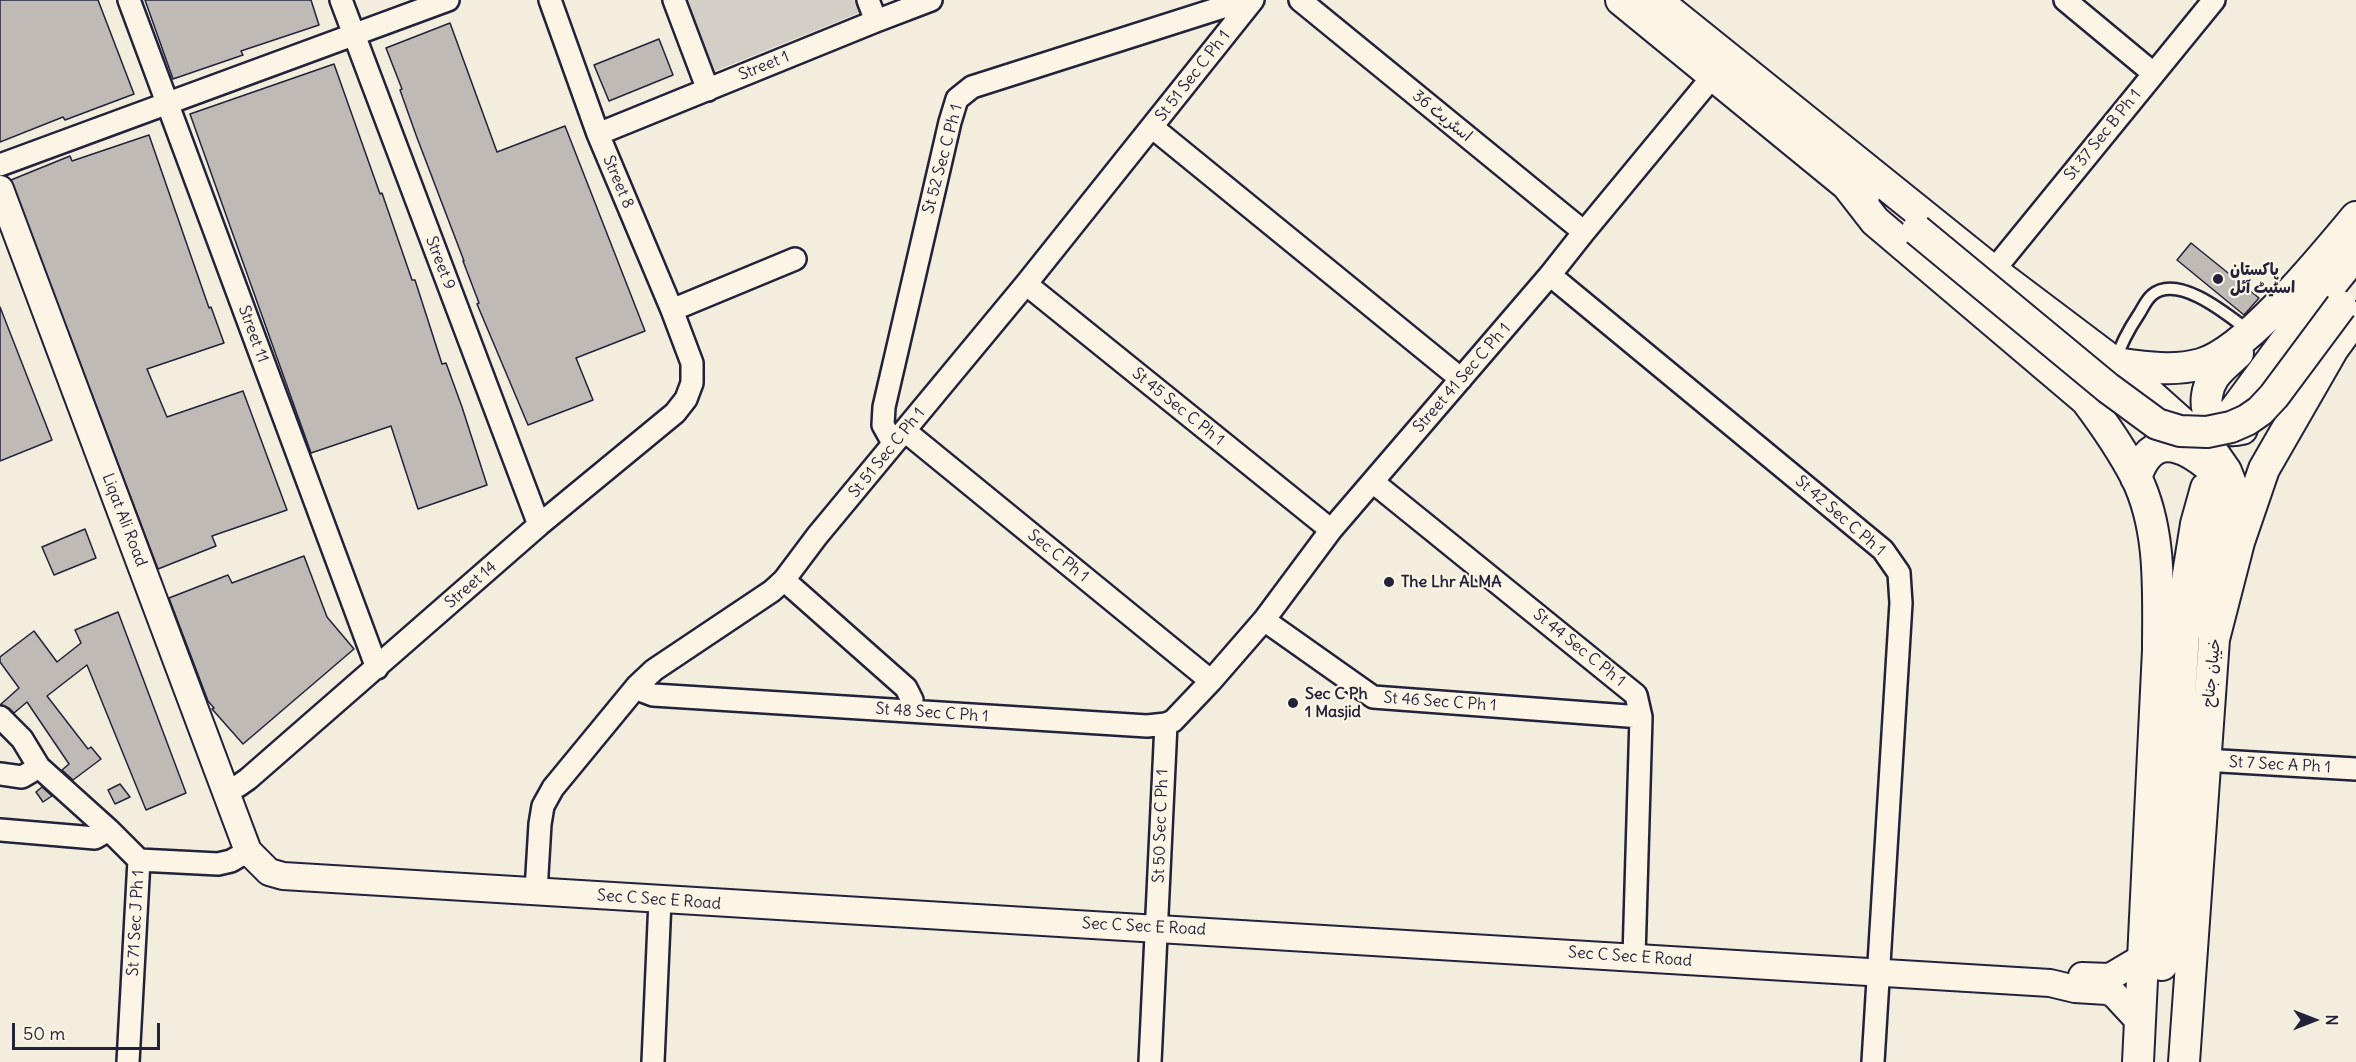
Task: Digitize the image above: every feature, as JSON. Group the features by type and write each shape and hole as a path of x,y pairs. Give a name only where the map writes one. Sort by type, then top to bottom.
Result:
{"main road":[{"path":"1621,0 1847,185 1917,230 2108,388 2157,424 2180,431 2207,432 2231,427 2260,411 2351,303"},
{"path":"1656,0 1994,271 2115,363 2210,448 2216,479"},
{"path":"1847,185 1875,220 2086,400 2110,433 2136,478 2145,501 2155,542 2158,650 2138,1062"},
{"path":"2115,363 2149,368 2195,366 2218,357 2251,333 2321,259 2356,217"},
{"path":"2228,419 2284,343 2356,254"},
{"name":"خیبان جناح","path":"2184,1062 2214,639 2239,542 2264,469 2333,349 2351,303"},
{"path":"2251,333 2241,349 2213,378 2207,398 2208,413 2223,430 2243,429 2267,416 2305,371 2333,349"},
{"path":"2136,478 2147,454 2160,447 2169,446 2185,450 2213,470 2216,479 2232,486 2214,554 2212,582 2214,639"},
{"name":"خیبان جناح","path":"2155,1062 2184,616 2195,534 2216,479"}],"street":[{"name":"Street 11","path":"129,0 377,668"},
{"name":"Street 9","path":"341,0 539,525"},
{"path":"0,165 448,0"},
{"name":"Street 8","path":"550,0 598,134 692,363"},
{"path":"674,0 708,90"},
{"path":"868,0 876,21"},
{"name":"Street 1","path":"598,134 932,0"},
{"name":"اسٹریٹ 36","path":"1300,0 1584,232"},
{"path":"2065,0 2153,73"},
{"name":"St 37 Sec B Ph 1","path":"1994,271 2214,0"},
{"name":"St 51 Sec C Ph 1","path":"536,891 540,824 543,806 553,788 637,686 654,670 772,591 784,580 817,536 1026,284 1249,5"},
{"name":"St 52 Sec C Ph 1","path":"899,437 883,425 884,407 957,99 972,87 1223,7 1249,5"},
{"name":"Street 41 Sec C Ph 1","path":"1211,681 1264,620 1331,530 1550,275 1713,76"},
{"path":"1152,128 1461,380"},
{"name":"Liqat Ali Road","path":"0,189 248,850"},
{"path":"672,310 795,259"},
{"name":"St 42 Sec C Ph 1","path":"1550,275 1883,550 1899,573 1901,603 1872,1062"},
{"name":"St 45 Sec C Ph 1","path":"1026,284 1331,530"},
{"name":"Street 14","path":"225,789 238,786 248,779 539,525 675,412 686,399 692,383 692,363"},
{"name":"Sec C Ph 1","path":"899,437 1211,681"},
{"name":"St 44 Sec C Ph 1","path":"1373,482 1636,695 1641,717 1634,957"},
{"path":"784,580 906,688 912,700 911,711"},
{"name":"St 46 Sec C Ph 1","path":"1264,620 1373,697 1641,717"},
{"path":"1166,724 1180,715 1211,681"},
{"name":"St 48 Sec C Ph 1","path":"637,686 653,695 1147,726 1166,724"},
{"path":"0,717 22,739 39,767 139,860"},
{"name":"St 50 Sec C Ph 1","path":"1150,1062 1166,724"},
{"name":"St 7 Sec A Ph 1","path":"2204,760 2356,769"},
{"path":"0,774 22,777 39,767"},
{"path":"0,830 95,838 109,830"},
{"name":"Sec C Sec E Road","path":"248,850 269,872 283,876 2050,983 2075,989 2107,991 2114,994 2139,1021"},
{"name":"St 71 Sec J Ph 1","path":"128,1062 139,860 218,864 231,861 248,850"},
{"path":"653,1062 660,900"},
{"name":"Sec C Sec E Road","path":"2050,983 2074,976 2110,977 2142,958"}],"lane":[{"path":"2115,363 2120,346 2130,327 2151,296 2167,289 2178,288 2190,292 2251,333"}],"shaded area":[{"path":"680,0 854,0 859,13 708,74"}],"building":[{"path":"0,0 98,0 134,94 65,120 63,117 0,142"},
{"path":"145,0 311,0 319,25 241,51 243,55 173,79"},
{"path":"450,23 497,152 565,126 645,331 576,358 593,400 528,425 477,304 479,303 386,48"},
{"path":"659,39 673,75 609,101 594,65"},
{"path":"334,64 412,280 415,280 442,364 446,363 462,407 487,485 418,509 391,426 311,453 190,114"},
{"path":"149,135 209,308 211,307 224,343 147,369 167,417 243,391 287,510 212,536 216,546 158,569 11,180 70,156 72,161"},
{"name":"پاکستان اسٹیٹ آئل","path":"2191,243 2259,298 2244,315 2177,260"},
{"path":"0,307 52,440 0,461"},
{"path":"85,529 96,558 54,575 42,547"},
{"path":"304,556 327,617 354,649 243,744 212,709 214,708 208,701 169,598 228,575 232,583"},
{"path":"118,612 186,793 146,810 87,665 47,696 88,749 91,747 101,759 73,780 62,770 69,764 27,702 14,713 9,708 0,705 19,688 0,662 0,657 34,631 57,662 81,643 75,630"},
{"path":"120,784 130,797 115,804 108,790"},
{"path":"42,787 52,796 43,802 36,792"}],"place":[{"name":"پاکستان اسٹیٹ آئل","path":"2218,279"},
{"name":"The Lhr ALMA","path":"1389,582"},
{"name":"Sec C Ph 1 Masjid","path":"1293,703"}]}
